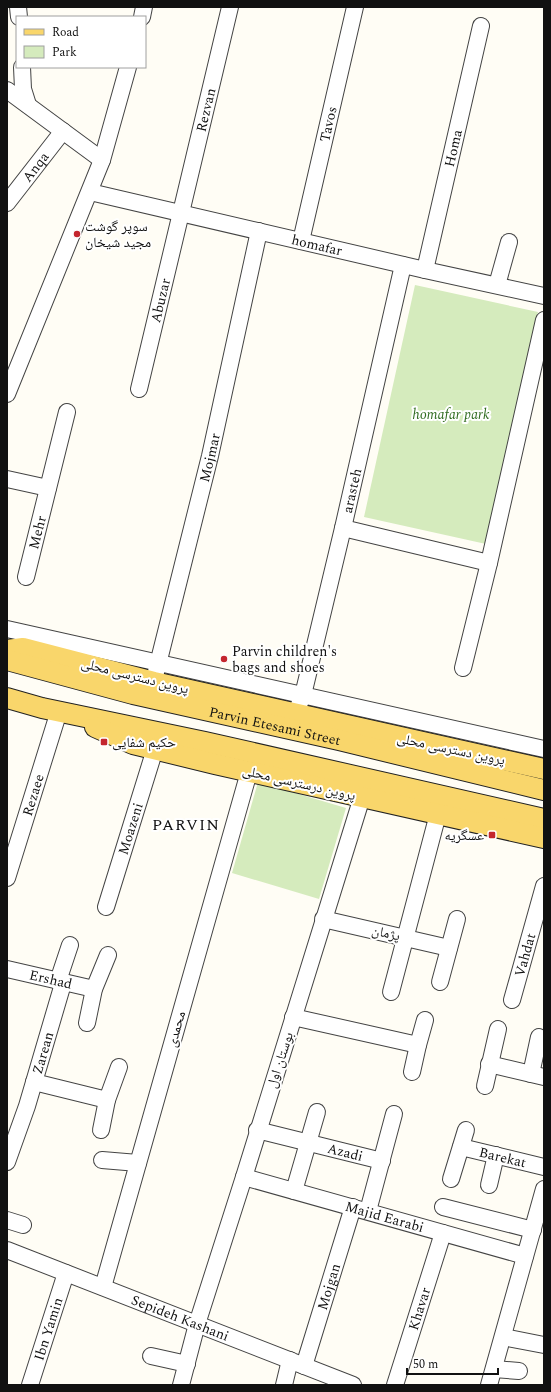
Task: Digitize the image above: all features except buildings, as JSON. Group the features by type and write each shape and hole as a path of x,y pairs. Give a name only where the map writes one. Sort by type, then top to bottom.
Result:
{"main road":[{"name":"پروین دسترسی محلی","path":"7,650 23,648 156,672 296,714 544,769"},
{"name":"Parvin Etesami Street","path":"7,660 133,694 339,740 544,790"},
{"path":"7,698 50,710 205,742 544,819"},
{"name":"پروین درسترسی محلی","path":"50,710 133,744 155,750 544,838"}],"street":[{"name":"Rezvan","path":"181,213 230,7"},
{"name":"Tavos","path":"301,241 355,7"},
{"name":"Homa","path":"425,270 481,26"},
{"path":"22,68 23,89 28,106"},
{"path":"7,394 102,160 128,68"},
{"path":"7,90 102,160"},
{"name":"Anqa","path":"7,203 64,131"},
{"name":"homafar","path":"90,192 403,265 544,296"},
{"name":"Abuzar","path":"139,389 181,213"},
{"name":"Mojmar","path":"156,672 210,456 259,231"},
{"path":"497,285 509,242"},
{"name":"arasteh","path":"296,714 303,695 343,528 403,265"},
{"path":"463,668 489,563 544,320"},
{"name":"Mehr","path":"26,577 67,412"},
{"path":"7,479 48,488"},
{"path":"343,528 489,563"},
{"path":"7,629 156,672 303,695 544,749"},
{"path":"7,707 50,710"},
{"name":"Rezaee","path":"7,878 12,848 50,710"},
{"name":"Moazeni","path":"106,907 155,750"},
{"name":"محمدی","path":"103,1287 249,772"},
{"name":"بوستان اول","path":"182,1385 197,1324 362,797"},
{"path":"391,992 438,814"},
{"name":"Vahdat","path":"512,1000 544,886"},
{"name":"پژمان","path":"323,919 449,948"},
{"path":"440,982 457,919"},
{"name":"Zarean","path":"7,1162 27,1106 62,987 58,981 70,945"},
{"path":"87,1023 94,989 108,955"},
{"name":"Ershad","path":"7,969 94,989"},
{"path":"293,1017 418,1045"},
{"path":"412,1072 425,1020"},
{"path":"485,1086 498,1029"},
{"path":"489,1064 537,1076 539,1037"},
{"path":"101,1130 107,1100 119,1067"},
{"path":"34,1082 107,1100"},
{"name":"Azadi","path":"294,1190 317,1112"},
{"name":"Mojgan","path":"284,1385 297,1363 382,1161 394,1114"},
{"name":"Azadi","path":"258,1130 382,1161"},
{"path":"450,1179 466,1130"},
{"name":"Barekat","path":"461,1147 544,1167"},
{"path":"489,1185 496,1155"},
{"path":"102,1160 138,1163"},
{"name":"Majid Earabi","path":"244,1177 525,1256"},
{"path":"489,1385 544,1189"},
{"path":"443,1207 533,1230"},
{"path":"7,1220 23,1225"},
{"name":"Khavar","path":"394,1385 443,1232"},
{"name":"Sepideh Kashani","path":"7,1250 353,1385"},
{"name":"Ibn Yamin","path":"30,1385 66,1273"},
{"path":"503,1337 544,1345"},
{"path":"151,1356 187,1364"},
{"path":"494,1369 519,1371"}],"green space":[{"name":"homafar park","path":"415,285 538,312 486,544 364,517"},
{"path":"258,782 346,808 319,899 232,873"}],"place":[{"name":"سوپر گوشت مجید شیخان","path":"77,234"},
{"name":"Parvin children's bags and shoes","path":"224,659"},
{"name":"حکیم شفایی","path":"104,742"},
{"name":"عسگریه","path":"492,835"}],"district":[{"name":"PARVIN","path":"186,825"}]}
